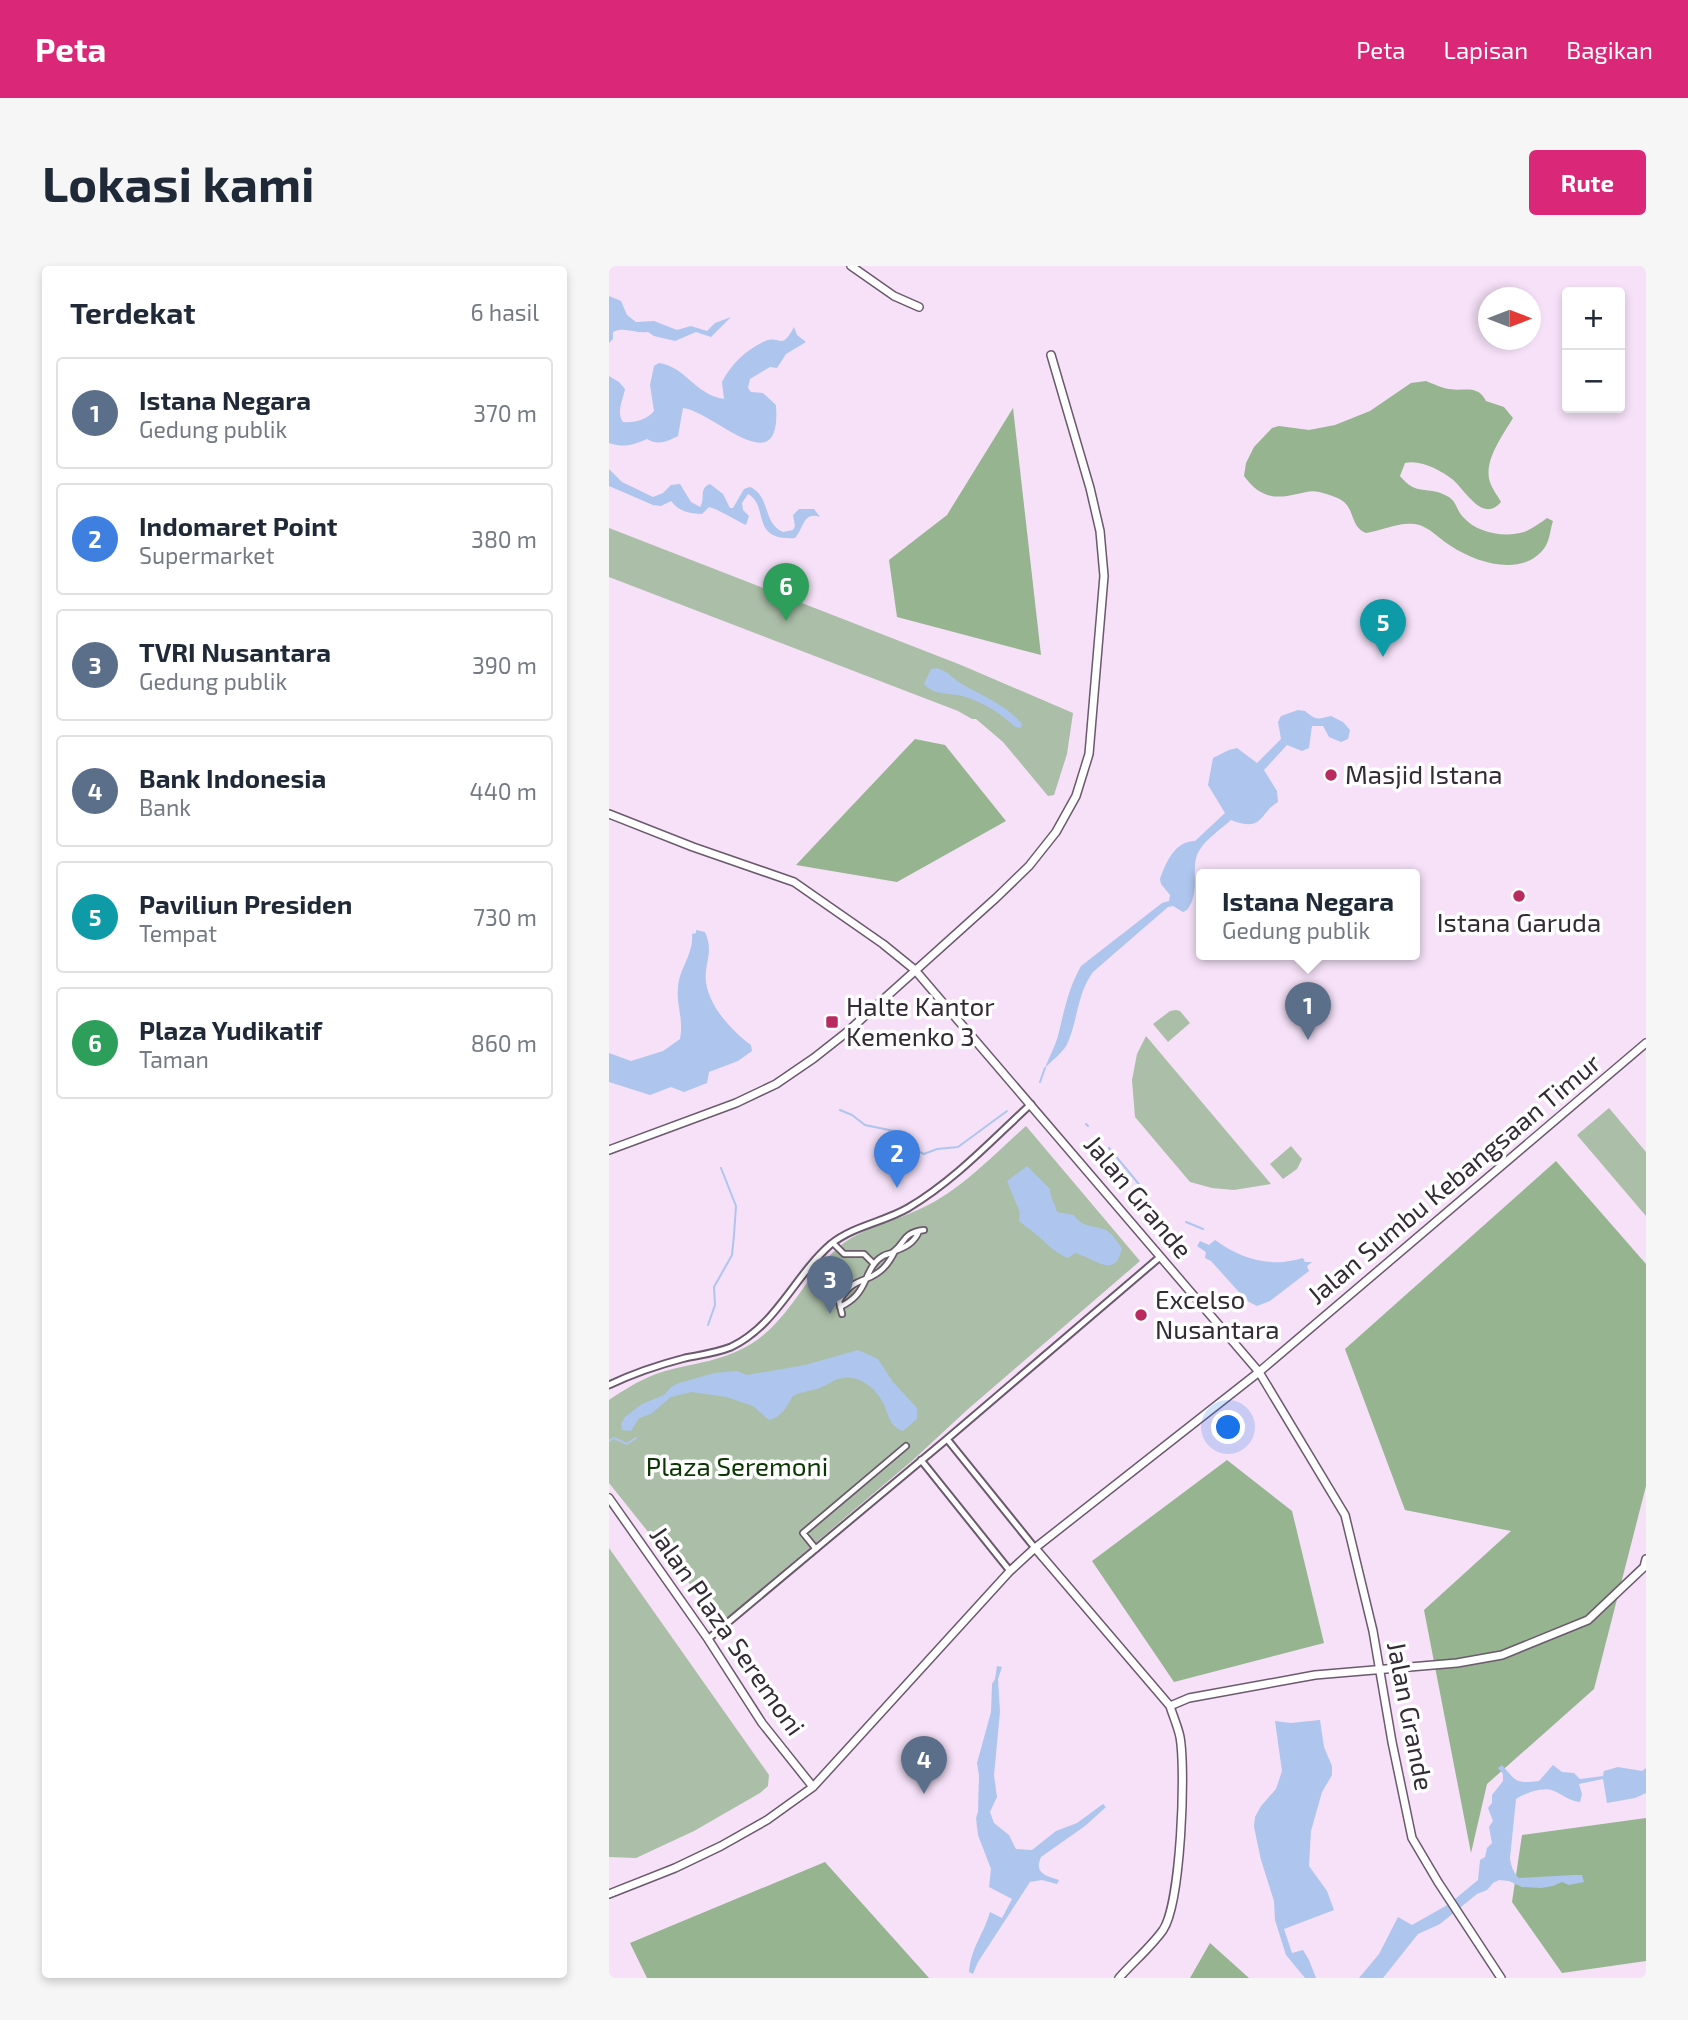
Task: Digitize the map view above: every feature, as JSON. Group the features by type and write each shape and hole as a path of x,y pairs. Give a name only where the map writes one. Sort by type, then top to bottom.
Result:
{"street":[{"path":"851,266 894,296 919,307"},
{"path":"609,1150 736,1103 776,1084 847,1032 1029,866 1050,840 1076,796 1089,754 1104,576 1100,531 1090,488 1051,355"},
{"name":"Jalan Grande","path":"609,814 794,882 883,944 915,970 1259,1372 1345,1515 1373,1631 1412,1838 1501,1978"},
{"name":"Jalan Sumbu Kebangsaan Timur","path":"609,1894 675,1868 720,1846 767,1819 813,1787 1010,1571 1035,1548 1259,1372 1646,1043"},
{"path":"609,1385 661,1364 721,1350 748,1336 767,1321 801,1276 832,1243 861,1228 890,1218 924,1198 968,1163 1031,1104"},
{"path":"839,1307 850,1302 861,1291 874,1264 883,1256 905,1247 922,1230"},
{"path":"832,1243 844,1254 864,1254 874,1264"},
{"path":"842,1314 839,1301 844,1293 854,1283 883,1269 895,1251"},
{"path":"708,1639 1160,1257"},
{"path":"947,1439 1035,1548 1170,1706 1180,1735 1183,1770 1178,1861 1172,1901 1164,1928 1119,1978"},
{"path":"816,1549 803,1534 906,1446"},
{"path":"921,1461 1010,1571"},
{"name":"Jalan Plaza Seremoni","path":"609,1499 708,1639 762,1723 813,1787"},
{"path":"1170,1706 1189,1698 1315,1675 1457,1663 1502,1655 1588,1620 1644,1567 1646,1559"}],"green space":[{"path":"1426,381 1455,390 1479,392 1486,401 1504,407 1513,418 1495,448 1489,466 1490,482 1501,502 1494,508 1481,507 1452,479 1423,464 1405,463 1400,476 1417,489 1447,496 1469,522 1491,533 1516,534 1547,518 1553,521 1547,544 1536,557 1513,565 1486,562 1461,552 1429,530 1414,524 1402,524 1366,533 1358,527 1347,506 1339,499 1316,491 1280,497 1267,495 1255,488 1244,476 1246,463 1254,447 1272,428 1279,426 1309,430 1335,425 1370,411 1411,383"},
{"path":"1013,408 1041,655 897,617 889,560 947,515"},
{"path":"609,528 961,665 1073,713 1067,754 1054,795 1048,796 1003,742 976,719 609,577"},
{"path":"915,739 945,745 1006,821 897,882 796,865"},
{"path":"1176,1010 1190,1023 1168,1042 1153,1024 1170,1011"},
{"path":"1146,1036 1271,1184 1234,1190 1190,1182 1135,1117 1132,1080 1137,1054"},
{"path":"1609,1108 1646,1152 1646,1216 1577,1135"},
{"name":"Plaza Seremoni","path":"1026,1126 1140,1261 913,1460 721,1623 609,1483 609,1400 650,1376 719,1358 751,1344 776,1323 817,1270 840,1246 869,1229 912,1213 950,1192"},
{"path":"1291,1146 1302,1159 1297,1169 1283,1179 1270,1164"},
{"path":"1556,1161 1646,1264 1646,1486 1594,1689 1487,1784 1471,1853 1424,1610 1511,1531 1405,1510 1345,1349"},
{"path":"1227,1460 1292,1511 1324,1643 1174,1682 1092,1561"},
{"path":"609,1548 769,1775 768,1786 760,1793 694,1831 636,1858 609,1857"},
{"path":"1646,1818 1646,1961 1562,1973 1512,1902 1522,1835"},
{"path":"825,1862 929,1978 647,1978 630,1943"},
{"path":"1210,1943 1249,1978 1190,1978"}],"water":[{"path":"609,296 621,301 627,315 636,322 654,321 677,330 691,326 707,331 715,323 731,317 711,337 696,332 675,341 648,332 621,330 613,332 613,339 609,343"},
{"path":"794,327 797,335 806,342 786,354 777,368 770,367 750,379 748,388 751,392 763,393 776,405 775,429 769,440 758,443 744,438 696,412 683,408 678,436 674,438 659,442 647,439 625,446 609,443 609,376 625,389 620,410 623,422 640,420 654,411 650,385 654,366 659,363 676,370 705,392 724,399 722,382 739,359 763,342 783,341"},
{"path":"609,469 622,482 653,497 663,493 671,485 680,484 691,502 700,507 704,488 710,484 723,494 730,508 733,508 744,489 750,487 761,497 776,528 783,532 793,530 793,515 799,509 814,509 820,517 807,518 795,538 781,537 766,529 758,506 748,494 742,503 743,510 749,516 746,525 709,507 702,514 685,511 671,501 661,506 653,505 609,486"},
{"path":"936,668 1009,711 1022,724 1021,728 1015,727 999,713 973,699 938,693 928,688 924,684 931,669"},
{"path":"1298,710 1315,718 1331,716 1343,722 1350,730 1348,739 1341,742 1329,737 1323,726 1312,726 1309,748 1302,751 1287,745 1264,770 1277,791 1278,802 1255,823 1231,820 1206,842 1196,858 1194,895 1187,910 1183,912 1173,906 1168,907 1093,972 1084,989 1066,1045 1045,1068 1081,966 1162,903 1169,901 1170,895 1160,879 1168,860 1177,849 1195,841 1225,813 1208,785 1213,758 1237,748 1257,763 1281,739 1278,722 1281,716"},
{"path":"696,930 705,932 708,943 706,982 713,1003 726,1022 751,1045 752,1051 738,1061 709,1072 707,1083 684,1092 671,1087 650,1095 609,1082 609,1053 631,1061 663,1051 680,1039 679,981 691,948 692,934 696,933"},
{"path":"1027,1166 1050,1189 1057,1212 1074,1215 1081,1222 1106,1230 1113,1236 1122,1248 1115,1263 1104,1265 1075,1253 1068,1258 1055,1251 1019,1221 1020,1213 1007,1181"},
{"path":"1215,1240 1235,1252 1257,1260 1279,1262 1303,1258 1305,1262 1312,1262 1307,1266 1309,1271 1270,1301 1257,1306 1247,1301 1211,1261 1205,1258 1206,1252 1197,1246 1200,1241 1209,1245"},
{"path":"858,1350 878,1359 893,1382 917,1408 917,1419 903,1431 893,1425 882,1400 872,1388 860,1380 845,1377 793,1396 781,1414 774,1419 769,1420 753,1406 726,1397 691,1392 671,1397 651,1414 639,1418 631,1431 622,1430 621,1424 625,1417 642,1404 664,1395 679,1383 714,1373 737,1371 747,1375 805,1365"},
{"path":"997,1666 1002,1667 998,1679 1000,1712 994,1775 997,1797 990,1812 994,1823 1009,1835 1016,1849 1032,1850 1056,1831 1077,1823 1103,1804 1106,1807 1085,1826 1041,1857 1040,1870 1059,1880 1057,1884 1042,1880 1030,1882 973,1974 969,1972 972,1955 990,1912 1002,1918 1012,1899 989,1887 991,1869 978,1835 976,1818 979,1775 977,1763 991,1712 992,1684"},
{"path":"1320,1720 1332,1775 1322,1792 1311,1831 1309,1866 1327,1891 1334,1910 1284,1929 1292,1953 1303,1950 1316,1978 1305,1978 1286,1955 1275,1920 1274,1901 1254,1827 1255,1817 1276,1789 1282,1771 1275,1721 1291,1723"},
{"path":"1502,1765 1514,1778 1525,1782 1539,1781 1553,1765 1562,1772 1574,1773 1580,1779 1603,1776 1604,1771 1618,1767 1642,1771 1646,1768 1646,1793 1635,1798 1607,1803 1603,1779 1579,1784 1582,1794 1580,1802 1545,1789 1516,1799 1510,1858 1517,1876 1582,1875 1584,1882 1569,1885 1562,1882 1541,1888 1522,1887 1499,1880 1440,1924 1418,1934 1383,1978 1359,1978 1379,1954 1398,1917 1412,1925 1449,1904 1478,1880 1480,1860 1485,1857 1487,1848 1492,1843 1489,1827 1493,1821 1488,1808 1492,1803 1492,1795 1503,1781 1503,1774 1498,1768"}],"waterway":[{"path":"1040,1082 1045,1068"},
{"path":"840,1110 865,1125 894,1131 905,1145 924,1154 937,1149 958,1147 1007,1111"},
{"path":"1109,1148 1147,1194"},
{"path":"708,1325 715,1305 714,1287 732,1255 734,1235 736,1206 721,1168"},
{"path":"1186,1222 1203,1229"},
{"path":"609,1441 614,1438 627,1444 636,1438"}],"place":[{"name":"Plaza Yudikatif","path":"786,621"},
{"name":"Paviliun Presiden","path":"1383,657"},
{"name":"Masjid Istana","path":"1331,775"},
{"name":"Istana Garuda","path":"1519,896"},
{"name":"Halte Kantor Kemenko 3","path":"832,1022"},
{"name":"Istana Negara","path":"1308,1040"},
{"name":"Indomaret Point","path":"897,1188"},
{"name":"TVRI Nusantara","path":"830,1314"},
{"name":"Excelso Nusantara","path":"1141,1315"},
{"name":"Bank Indonesia","path":"924,1794"}]}
